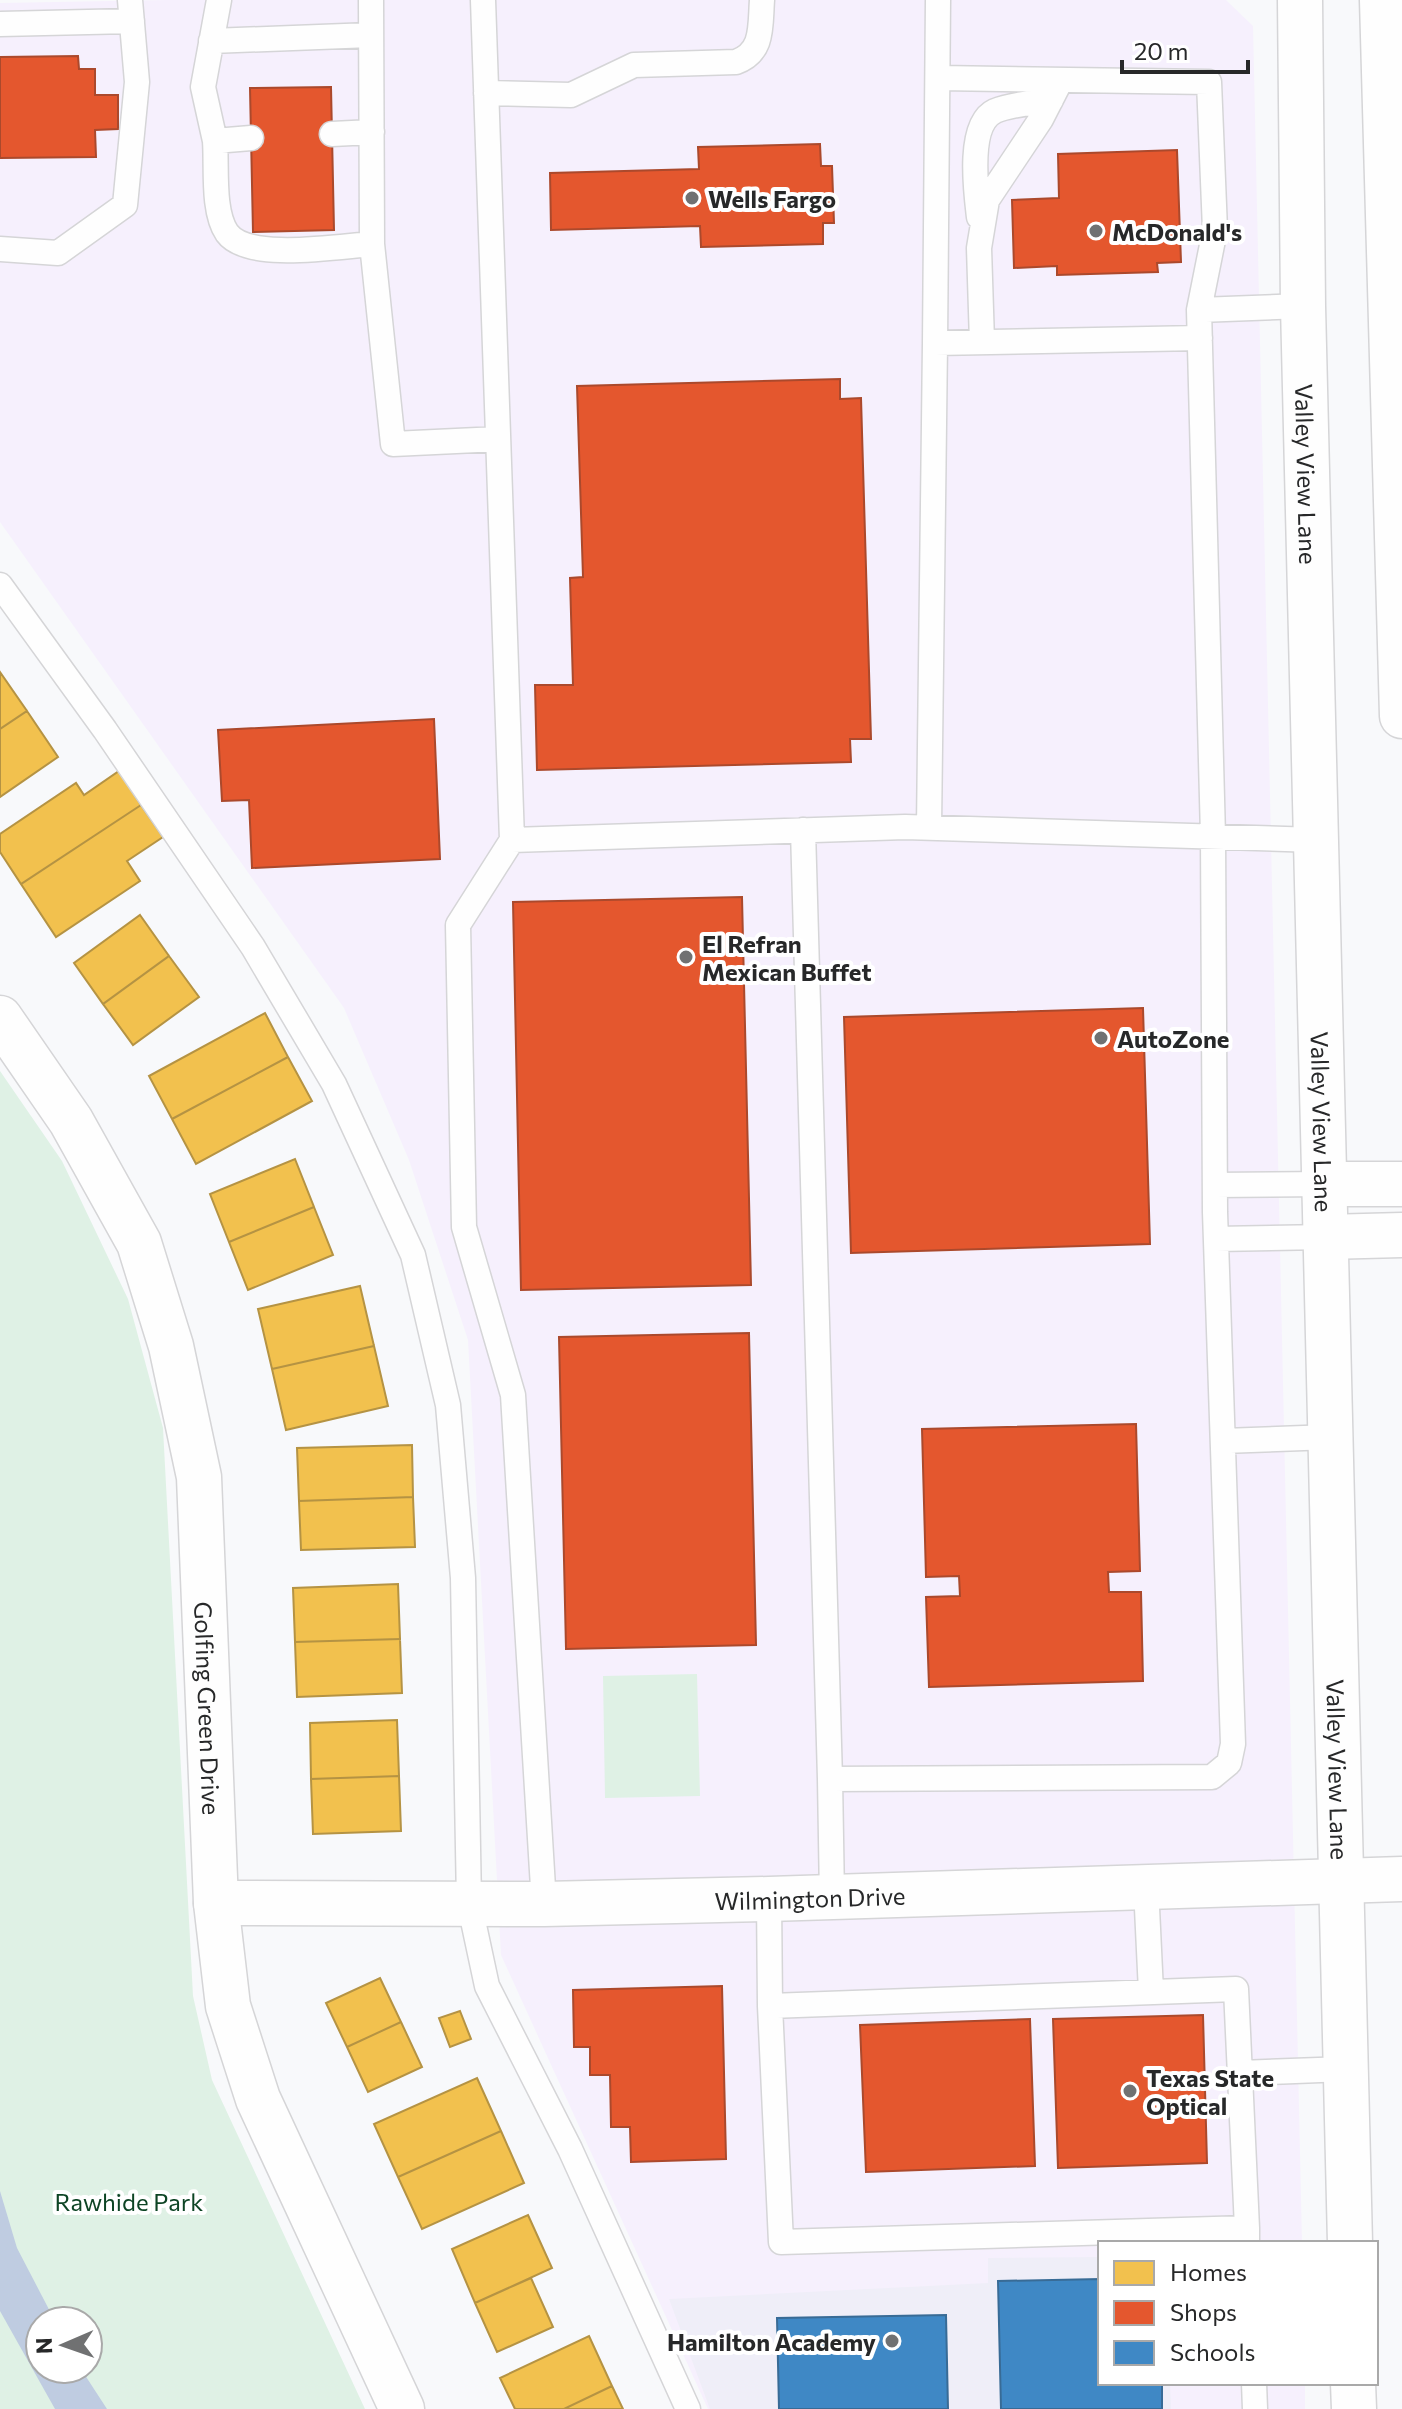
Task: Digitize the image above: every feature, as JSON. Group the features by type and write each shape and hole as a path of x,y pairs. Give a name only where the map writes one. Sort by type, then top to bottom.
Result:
{"main road":[{"name":"Valley View Lane","path":"1300,0 1303,306 1350,2241"},
{"path":"1382,0 1395,185 1402,716"},
{"name":"Golfing Green Drive","path":"0,1018 71,1121 139,1243 171,1346 199,1477 216,1903 228,2006 258,2099 402,2409"},
{"path":"1325,1184 1402,1184"},
{"path":"1326,1237 1402,1235"},
{"name":"Wilmington Drive","path":"216,1903 544,1904 1402,1879"},
{"path":"1353,2385 1354,2409"}],"lane":[{"path":"219,0 203,87 215,141 219,207 228,234 245,245 265,251 372,244"},
{"path":"371,0 372,244 393,444 498,439"},
{"path":"483,0 512,840 458,925 464,1227 513,1395 544,1904"},
{"path":"486,93 571,95 634,65 736,62 749,58 758,46 762,0"},
{"path":"929,827 940,78 938,0"},
{"path":"0,24 131,11 137,82 125,205 58,253 0,249"},
{"path":"211,41 371,35"},
{"path":"830,1779 1212,1777 1229,1763 1233,1744 1216,1239 1213,836 1199,310 1215,230 1209,82 1056,90 940,78"},
{"path":"980,227 987,200 1056,90"},
{"path":"982,342 980,227 974,174 984,121 995,111 1056,90"},
{"path":"332,134 372,132"},
{"path":"215,141 251,138"},
{"path":"1199,310 1303,306"},
{"path":"935,343 1200,338"},
{"path":"0,585 105,730 253,947 334,1084 413,1255 449,1421 463,1578 469,1902 487,1986 570,2149 688,2409"},
{"path":"512,840 929,827 1316,840"},
{"path":"803,830 832,1898"},
{"path":"1215,1185 1325,1184"},
{"path":"1216,1239 1326,1237"},
{"path":"1223,1441 1331,1437"},
{"path":"1146,1887 1151,1992"},
{"path":"769,1899 770,2006 781,2242 1247,2236 1236,1989 770,2006"},
{"path":"1240,2073 1346,2069"},
{"path":"1254,2385 1255,2409"}],"shaded area":[{"path":"167,0 1226,0 1253,26 1302,2241 1098,2241 1098,2385 1305,2385 1305,2409 708,2409 501,1955 468,1340 409,1160 344,1008 0,522 0,3"},
{"name":"Hamilton Academy","path":"1098,2257 1098,2385 1170,2385 1171,2409 710,2409 669,2299 988,2283 988,2258"}],"green space":[{"name":"Rawhide Park","path":"0,1071 62,1161 128,1299 163,1428 193,1996 212,2080 365,2409 0,2409"},
{"path":"697,1674 700,1796 605,1798 603,1676"}],"water":[{"path":"0,2191 17,2248 47,2305 24,2305 24,2354 0,2311"},
{"path":"42,2385 91,2385 107,2409 55,2409"}],"building: Homes":[{"path":"0,672 27,711 0,729"},
{"path":"27,711 58,757 0,797 0,729"},
{"path":"119,771 141,805 21,884 0,852 0,834 76,783 84,795"},
{"path":"141,805 163,837 127,861 140,881 56,937 21,884"},
{"path":"140,915 169,956 103,1004 74,963"},
{"path":"169,956 199,997 133,1045 103,1004"},
{"path":"265,1013 288,1057 172,1119 149,1076"},
{"path":"288,1057 312,1101 196,1164 172,1119"},
{"path":"295,1159 314,1207 229,1242 210,1194"},
{"path":"314,1207 333,1255 248,1290 229,1242"},
{"path":"360,1286 374,1346 272,1369 258,1309"},
{"path":"374,1346 388,1406 286,1430 272,1369"},
{"path":"412,1445 413,1497 299,1501 297,1448"},
{"path":"413,1497 415,1547 301,1550 299,1501"},
{"path":"398,1584 400,1639 295,1642 293,1588"},
{"path":"400,1639 402,1693 297,1697 295,1642"},
{"path":"397,1720 399,1776 311,1779 310,1723"},
{"path":"399,1776 401,1831 313,1834 311,1779"},
{"path":"380,1978 401,2022 347,2047 326,2003"},
{"path":"460,2011 471,2039 450,2047 439,2018"},
{"path":"401,2022 422,2067 368,2092 347,2047"},
{"path":"477,2078 501,2131 398,2177 374,2124"},
{"path":"501,2131 524,2183 422,2229 398,2177"},
{"path":"528,2215 552,2268 475,2303 452,2249"},
{"path":"531,2278 553,2327 497,2352 475,2303"},
{"path":"589,2336 612,2386 564,2409 515,2409 500,2378"},
{"path":"612,2386 623,2409 564,2409"}],"building: Shops":[{"path":"78,56 79,69 95,69 95,95 118,95 118,129 95,130 96,157 0,158 0,57"},
{"path":"331,87 334,230 253,232 250,88"},
{"name":"Wells Fargo","path":"820,144 821,166 832,166 834,223 823,223 823,244 701,247 700,226 551,230 550,173 699,169 698,147"},
{"name":"McDonald's","path":"1177,150 1181,262 1157,263 1158,272 1057,275 1057,266 1014,268 1012,200 1059,198 1058,154"},
{"path":"840,379 840,399 861,398 871,739 850,739 851,762 537,770 535,685 573,685 570,578 583,577 577,386"},
{"path":"434,719 440,859 252,868 249,800 222,801 218,730"},
{"path":"742,897 751,1285 521,1290 513,902"},
{"path":"1143,1008 1150,1244 851,1253 844,1017"},
{"path":"749,1333 756,1645 566,1649 559,1337"},
{"path":"1136,1424 1140,1571 1108,1572 1109,1592 1141,1592 1143,1681 929,1687 926,1597 960,1596 959,1576 926,1577 922,1429"},
{"path":"722,1986 726,2159 631,2162 630,2127 611,2127 610,2075 590,2075 590,2047 574,2047 573,1990"},
{"name":"Texas State Optical","path":"1203,2015 1207,2163 1058,2168 1053,2019"},
{"path":"1030,2019 1035,2166 866,2172 860,2025"}],"building: Schools":[{"path":"1098,2279 1098,2385 1162,2385 1162,2409 1001,2409 998,2281"},
{"path":"946,2315 948,2409 779,2409 777,2318"}],"place":[{"name":"Wells Fargo","path":"692,198"},
{"name":"McDonald's","path":"1096,231"},
{"name":"El Refran Mexican Buffet","path":"686,957"},
{"name":"AutoZone","path":"1101,1038"},
{"name":"Texas State Optical","path":"1130,2091"},
{"name":"Hamilton Academy","path":"892,2341"}]}
